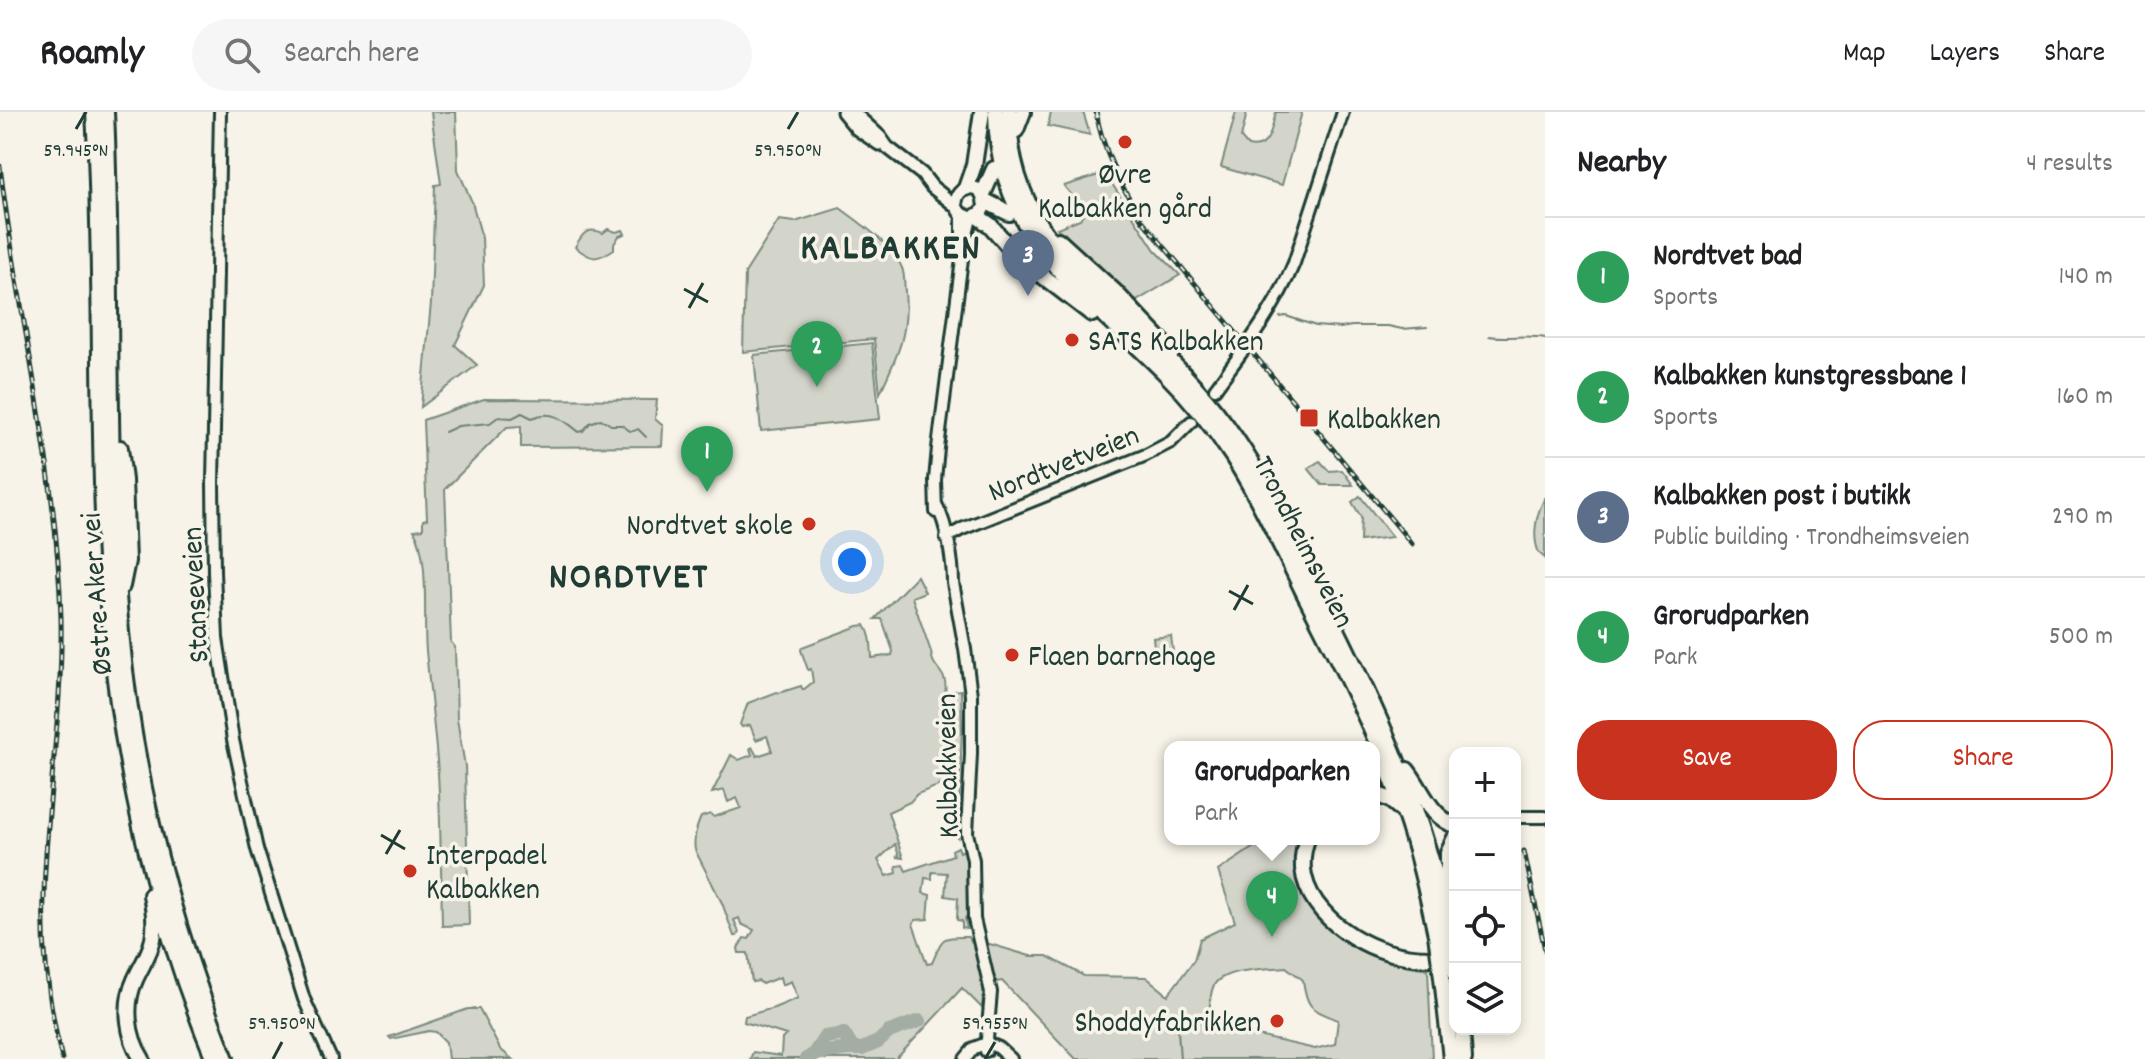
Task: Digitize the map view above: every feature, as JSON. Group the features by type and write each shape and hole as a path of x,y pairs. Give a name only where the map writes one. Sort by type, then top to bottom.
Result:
{"highway":[{"name":"Østre Aker vei","path":"94,112 108,602 121,717 142,824 183,974 214,1059"},
{"name":"Østre Aker vei","path":"106,112 112,439 121,452 127,561 118,602 131,713 151,821 183,939 226,1059"},
{"path":"963,190 974,165 982,112"},
{"name":"Trondheimsveien","path":"996,112 1003,171 1026,227 1045,255 1068,280 1191,401 1218,435 1257,499 1326,637 1373,741"},
{"name":"Trondheimsveien","path":"1009,112 1011,153 1019,182 1044,233 1076,271 1189,379 1228,427 1256,472 1355,665 1395,754 1429,849 1449,974"},
{"path":"1016,130 1023,112"},
{"path":"994,169 984,198 1009,213"},
{"path":"966,214 990,225 1018,257 1084,309 1124,334"},
{"path":"1058,240 1158,335 1189,379"},
{"path":"1395,754 1436,814 1449,824"},
{"name":"Trondheimsveien","path":"1380,757 1403,811 1444,933"},
{"path":"1380,796 1389,799 1403,811"},
{"path":"142,824 144,861 155,923 150,951 129,995 128,1019 143,1059"},
{"path":"1306,845 1302,861 1306,885 1319,910 1331,921 1351,936 1388,952 1426,958 1449,956"},
{"path":"1444,933 1449,850"},
{"name":"Trondheimsveien","path":"1450,1035 1451,1059"},
{"path":"1462,1035 1464,1059"}],"main road":[{"path":"843,112 857,129 946,188 974,188 984,198 984,210 966,214"},
{"path":"853,112 887,147"},
{"path":"922,174 932,187 966,214"},
{"path":"963,190 956,197 966,214"}],"street":[{"name":"Stanseveien","path":"220,112 213,483 217,638 233,740 261,864 304,999 331,1059"},
{"path":"1215,389 1272,308 1290,272 1343,112"},
{"name":"Kalbakkveien","path":"953,583 945,565 936,518 937,457 966,214"},
{"name":"Nordtvetveien","path":"946,538 1156,451 1177,438 1191,422"},
{"name":"Kalbakkveien","path":"937,506 942,516 953,571 970,682 967,833 973,860 974,919 991,992 987,1047"},
{"path":"1521,818 1545,817"},
{"path":"968,1059 974,1048 995,1046 1007,1056"}],"shaded area":[{"path":"431,112 456,112 458,170 472,202 482,238 484,285 455,345 477,365 421,407 431,303 435,185 441,184"},
{"path":"1051,112 1083,112 1090,135 1048,126"},
{"path":"1236,112 1247,112 1241,138 1248,146 1255,147 1265,142 1271,132 1276,112 1302,112 1282,185 1221,167"},
{"path":"1105,173 1155,250 1180,275 1135,302 1057,228 1080,219 1083,214 1082,208 1064,186"},
{"path":"840,208 891,251 904,274 906,307 903,333 880,393 874,339 743,352 745,273 779,220 795,222"},
{"path":"608,229 616,232 623,230 625,234 619,236 614,249 608,253 594,257 575,247 586,232 593,230 603,233"},
{"path":"872,343 880,419 761,431 754,355"},
{"path":"484,399 657,400 655,419 663,426 662,446 521,447 521,426 507,427 445,489 451,642 455,647 457,719 465,766 469,925 442,926 439,792 426,651 424,571 414,530 423,529 423,520 427,519 423,420"},
{"path":"1320,461 1329,471 1342,470 1353,485 1322,485 1308,468"},
{"path":"1360,496 1392,537 1360,541 1361,517 1352,502"},
{"path":"1545,497 1545,558 1539,553 1535,532"},
{"path":"917,576 925,592 912,597 932,658 945,680 945,694 947,696 961,690 958,839 952,826 957,823 943,784 917,794 910,802 888,812 903,858 896,857 899,856 895,844 878,860 887,876 897,873 896,866 903,865 906,871 953,855 952,850 958,847 960,852 966,849 970,914 965,918 967,929 962,928 962,921 957,920 958,898 945,896 947,873 932,872 932,879 925,878 923,893 930,895 928,919 916,920 913,924 927,964 932,963 946,938 968,937 972,943 985,947 990,944 1030,956 1047,956 1084,976 1146,977 1168,995 1194,960 1200,939 1235,922 1218,871 1257,845 1298,845 1298,880 1310,908 1320,920 1344,941 1372,956 1428,969 1432,1059 1076,1059 1002,981 984,984 982,1008 962,988 896,1059 750,1059 753,1052 781,1056 782,1039 786,1035 744,1022 745,1016 798,998 791,981 782,985 780,977 762,984 752,982 748,953 739,953 738,948 754,930 741,924 739,918 734,920 739,932 734,936 722,903 695,850 696,829 701,817 710,814 714,817 741,808 737,798 728,802 724,790 712,793 731,755 739,760 752,755 752,747 757,756 772,751 767,736 756,740 750,725 742,727 740,724 748,703 801,686 803,690 813,682 802,647 858,626 865,625 867,629 872,658 892,655 882,619 875,619","holes":["1286,967 1303,980 1306,997 1312,1007 1338,1020 1335,1044 1315,1049 1258,1036 1209,1030 1212,990 1219,979 1227,975"]},
{"path":"1171,636 1174,660 1156,663 1153,638"},
{"path":"468,1009 479,1009 500,1049 512,1059 448,1059 446,1042 436,1032 389,1037"}],"waterway":[{"path":"1280,317 1340,328 1427,327"},
{"path":"1489,336 1545,338"},
{"path":"445,432 458,426 490,423 498,417 512,418 522,413 532,418 552,415 579,432 601,419 631,431 638,429 646,437"},
{"path":"1180,1021 1182,1013"},
{"path":"806,1059 827,1052 862,1049 878,1042 889,1032 919,1021"},
{"path":"1178,1030 1180,1059"},
{"path":"813,1055 825,1037 844,1034 853,1049"}],"railway":[{"path":"1096,112 1114,168 1142,220 1412,544"},
{"path":"0,166 45,448 58,561 61,653 45,861 44,937 53,1019 62,1059"},
{"path":"1524,851 1545,950"}],"place":[{"name":"Øvre Kalbakken gård","path":"1125,142"},
{"name":"Kalbakken post i butikk","path":"1028,296"},
{"name":"SATS Kalbakken","path":"1072,340"},
{"name":"Kalbakken kunstgressbane 1","path":"817,387"},
{"name":"Kalbakken","path":"1309,418"},
{"name":"Nordtvet bad","path":"707,492"},
{"name":"Nordtvet skole","path":"809,524"},
{"name":"Flaen barnehage","path":"1012,655"},
{"name":"Interpadel Kalbakken","path":"410,871"},
{"name":"Grorudparken","path":"1272,937"},
{"name":"Shoddyfabrikken","path":"1277,1021"}],"district":[{"name":"KALBAKKEN","path":"891,245"},
{"name":"NORDTVET","path":"629,574"}]}
